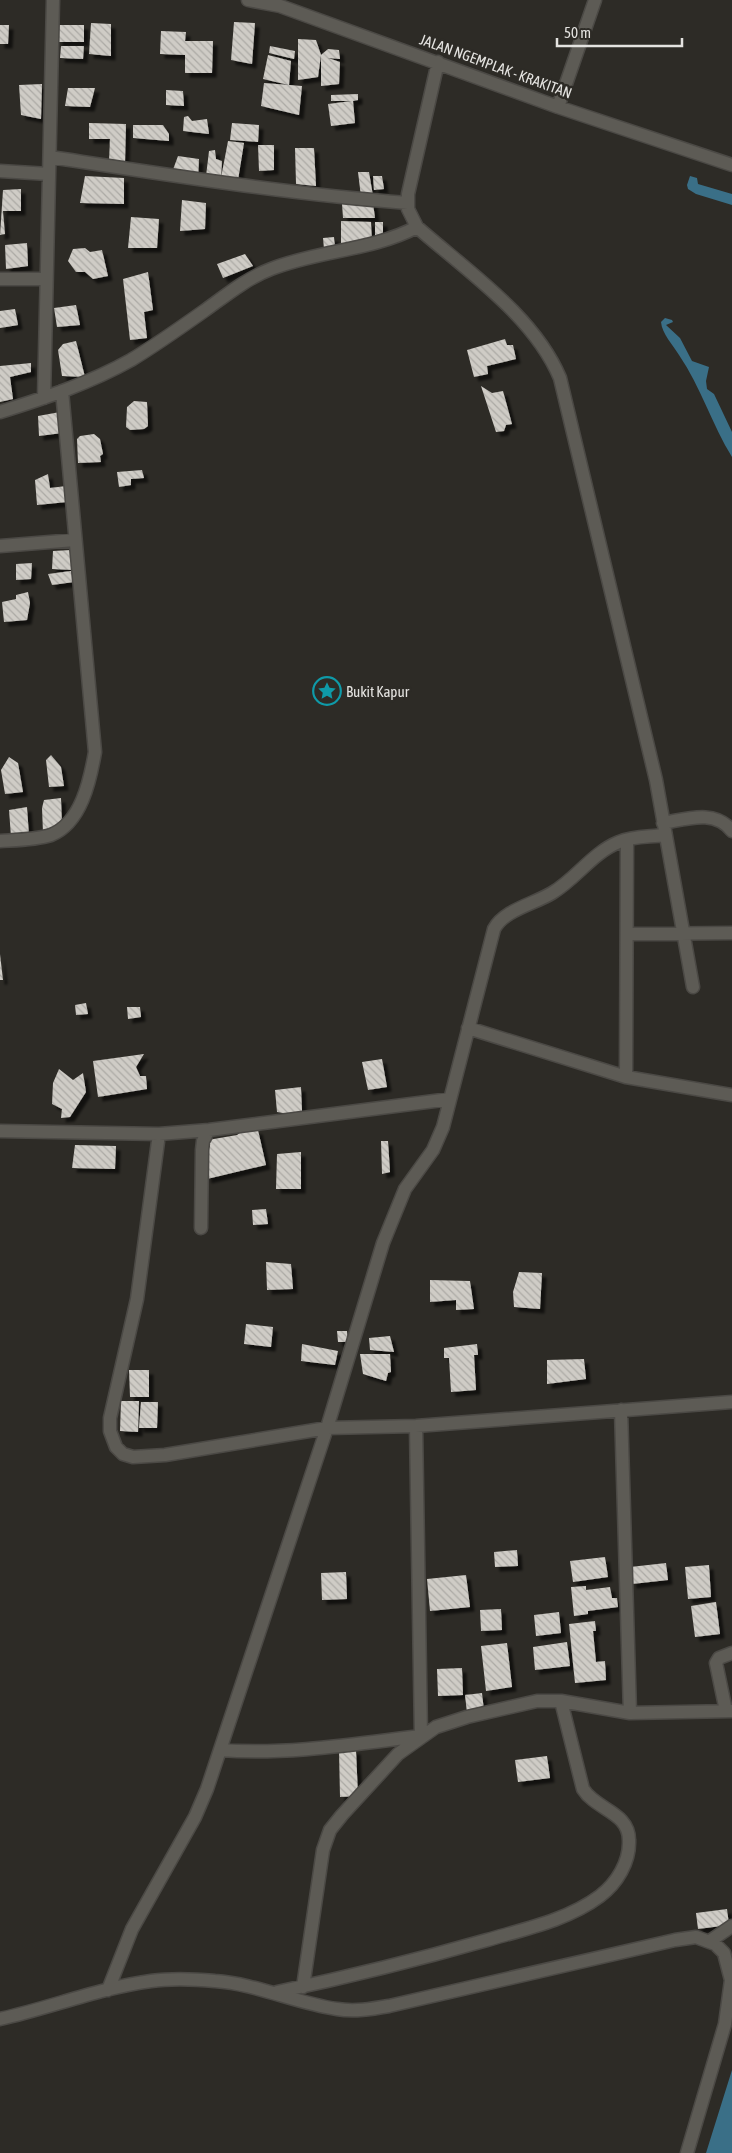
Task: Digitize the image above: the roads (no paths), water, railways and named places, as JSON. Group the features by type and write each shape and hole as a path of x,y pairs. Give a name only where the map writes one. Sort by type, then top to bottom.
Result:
{"street":[{"path":"44,398 52,0"},
{"name":"JALAN NGEMPLAK - KRAKITAN","path":"248,0 280,6 558,107 732,165"},
{"path":"558,107 595,0"},
{"path":"438,62 408,203 410,214 417,227 512,310 541,343 557,371 571,420 610,593 656,780 693,987"},
{"path":"50,157 190,178 352,199 408,203"},
{"path":"0,171 49,174"},
{"path":"0,412 62,392 130,360 230,292 272,268 342,250 378,244 397,238 417,227"},
{"path":"0,279 45,280"},
{"path":"0,841 44,836 67,826 75,813 92,772 95,752 62,392"},
{"path":"0,546 75,540"},
{"path":"108,1990 132,1929 195,1817 220,1750 327,1428 394,1212 406,1189 436,1144 450,1099 497,923 560,888 594,857 627,840 715,817 726,823 732,831"},
{"path":"626,1077 627,840"},
{"path":"627,934 732,933"},
{"path":"468,1028 626,1077 732,1095"},
{"path":"0,1131 159,1134 209,1130 450,1099"},
{"path":"201,1228 202,1150 203,1141 209,1130"},
{"path":"159,1134 137,1299 110,1418 110,1431 116,1447 123,1454 133,1457 165,1455 327,1428 416,1426 732,1402"},
{"path":"621,1410 630,1713"},
{"path":"416,1426 421,1736"},
{"path":"303,1987 323,1850 330,1830 398,1754 421,1736 459,1719 537,1701 561,1701 630,1713 729,1711 716,1663 719,1658 732,1652"},
{"path":"277,1992 422,1958 537,1925 577,1910 601,1895 615,1882 627,1856 629,1834 621,1819 592,1800 584,1789 561,1701"},
{"path":"220,1750 251,1753 323,1748 421,1736"},
{"path":"710,1941 732,1926"},
{"path":"0,2019 108,1990 151,1981 178,1979 218,1981 277,1992 318,2006 339,2010 361,2010 399,2004 675,1940 696,1937 710,1941 724,1953 730,1972 732,1990 725,2024 687,2153"}],"water":[{"path":"690,176 697,178 698,184 732,194 732,205 696,194 688,189 687,185"},
{"path":"665,318 672,320 673,322 666,325 680,338 692,361 709,367 706,381 707,389 714,394 732,432 732,457 687,367 663,331 661,322"},
{"path":"732,2070 732,2153 706,2153"}],"place":[{"name":"Bukit Kapur","path":"327,691"}]}
